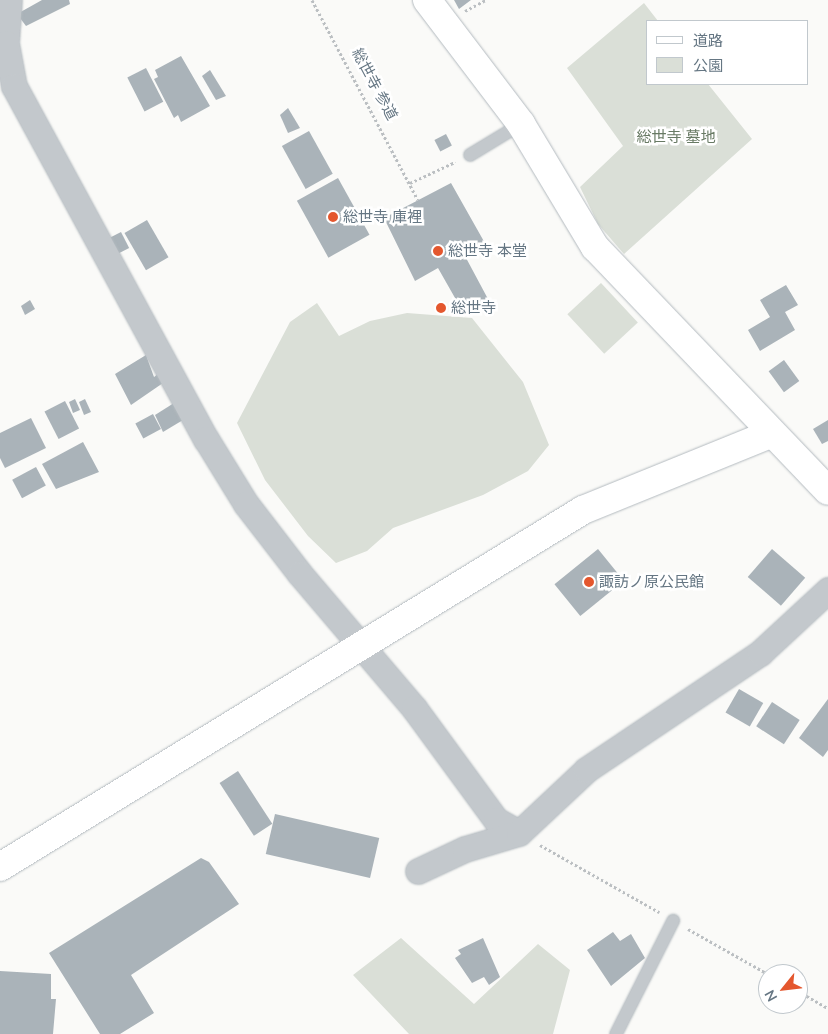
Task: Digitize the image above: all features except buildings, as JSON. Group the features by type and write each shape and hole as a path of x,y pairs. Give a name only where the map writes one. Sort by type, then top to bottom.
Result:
{"street":[{"path":"8,0 6,43 14,86 65,183 246,504 358,645 414,708 496,820 519,834"},
{"path":"427,0 521,124 595,248 770,434 828,491"},
{"path":"0,867 358,645 583,510 770,434"},
{"path":"418,871 465,850 519,834 586,770 760,653 828,590"}],"lane":[{"path":"470,155 521,124"},
{"path":"616,1034 673,921"}],"path":[{"name":"総世寺 参道","path":"312,0 418,200"},
{"path":"410,183 470,155"},
{"path":"519,834 758,968"},
{"path":"808,997 828,1008"}],"green space":[{"name":"総世寺 墓地","path":"644,3 657,20 646,20 646,85 709,85 752,139 624,254 598,224 580,187 623,146 567,68"},
{"path":"601,283 638,322 604,354 567,314"},
{"path":"317,303 339,336 370,321 407,313 472,318 523,382 549,445 528,471 483,495 393,528 367,551 336,563 308,536 265,480 237,423 290,322"},
{"path":"401,938 474,1004 538,944 570,970 553,1034 409,1034 353,975"}],"place":[{"name":"総世寺 庫裡","path":"333,217"},
{"name":"総世寺 本堂","path":"438,251"},
{"name":"総世寺","path":"441,308"},
{"name":"諏訪ノ原公民館","path":"589,582"}]}
